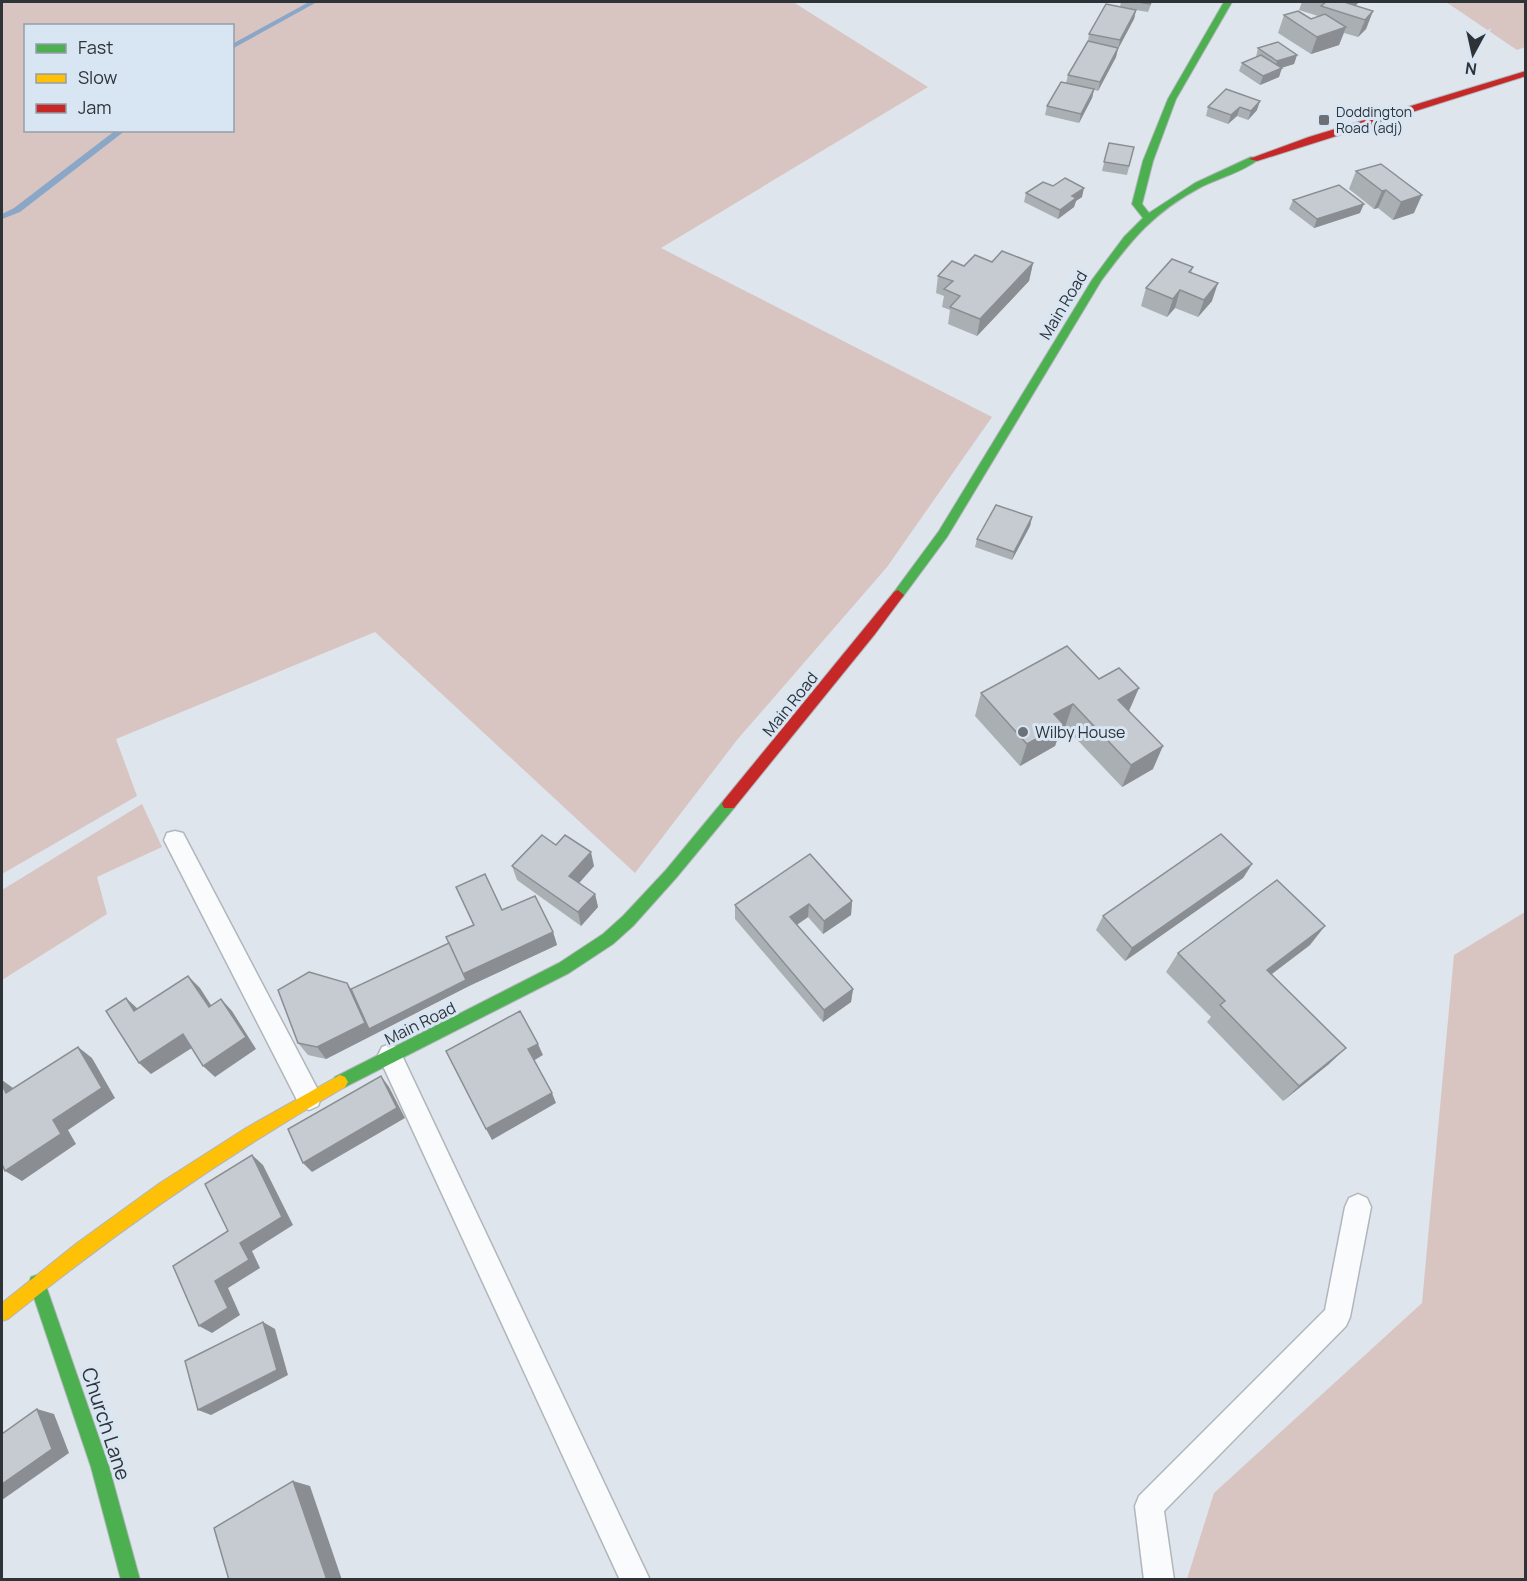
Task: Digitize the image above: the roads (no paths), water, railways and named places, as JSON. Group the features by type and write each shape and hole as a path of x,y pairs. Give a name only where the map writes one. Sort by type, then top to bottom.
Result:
{"main road":[{"path":"1148,218 1137,204 1148,161 1172,99 1227,2"},
{"name":"Main Road","path":"2,1313 105,1229 174,1180 309,1098 528,987 588,953 628,921 671,874 871,631 943,534 1097,280 1117,251 1148,218 1197,186 1269,154 1331,132 1526,73"},
{"name":"Church Lane","path":"38,1283 114,1510 131,1580"}],"lane":[{"path":"175,840 309,1098"},
{"path":"390,1055 635,1580"},
{"path":"1159,1580 1149,1506 1337,1317 1359,1207"}],"waterway":[{"path":"234,46 313,2"},
{"path":"2,217 17,210 119,132"}],"place":[{"name":"Doddington Road (adj)","path":"1324,120"},
{"name":"Wilby House","path":"1023,732"}]}
